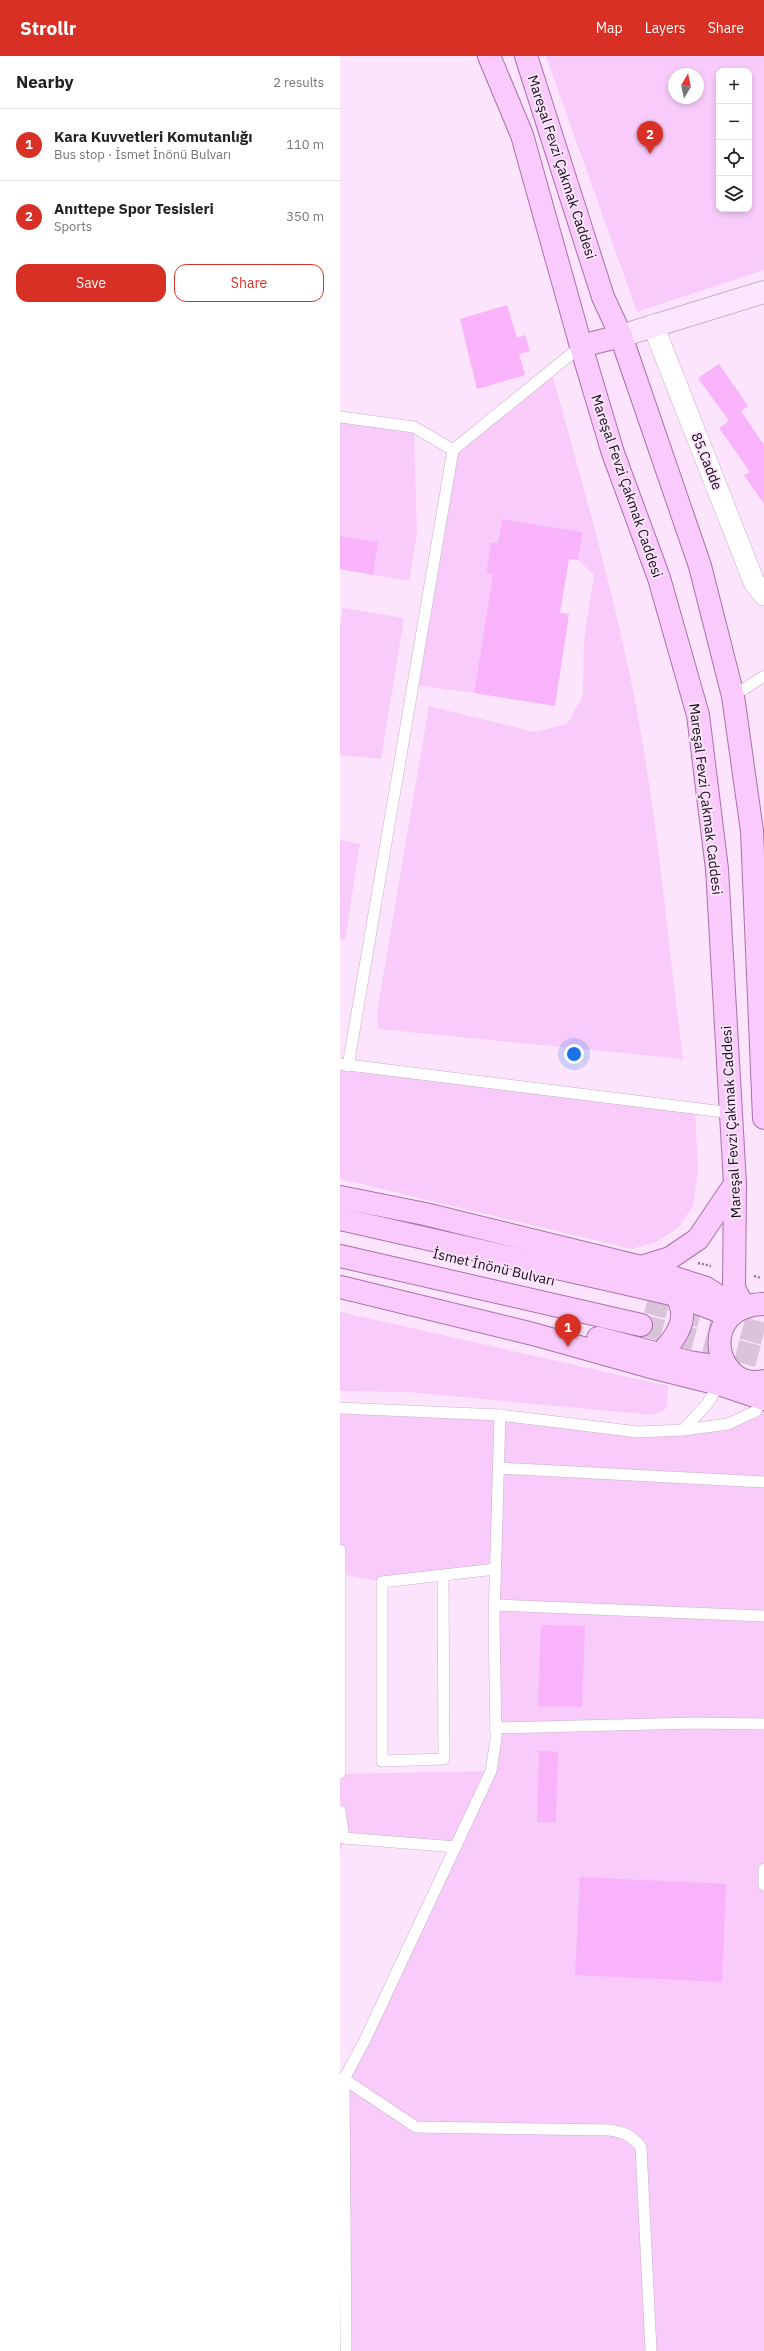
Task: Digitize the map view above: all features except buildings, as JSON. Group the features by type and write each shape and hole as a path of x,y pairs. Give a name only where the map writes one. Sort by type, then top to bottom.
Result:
{"main road":[{"name":"Mareşal Fevzi Çakmak Caddesi","path":"490,56 522,135 581,346 614,453 659,578 698,715 717,869 736,1184 736,1244 733,1271 734,1288 744,1309"},
{"name":"Mareşal Fevzi Çakmak Caddesi","path":"526,56 603,297 620,336 700,566 733,696 752,831 762,1026 764,1118"},
{"path":"581,346 620,336"},
{"path":"641,1267 670,1258 698,1239 736,1184"},
{"path":"340,1197 425,1214 641,1267 706,1288 744,1309"},
{"path":"340,1219 744,1309"},
{"name":"İsmet İnönü Bulvarı","path":"340,1232 647,1302"},
{"name":"İsmet İnönü Bulvarı","path":"340,1256 640,1325"},
{"path":"340,1276 408,1291 662,1353 726,1374 764,1392"},
{"path":"340,1288 533,1334 726,1374"},
{"path":"662,1353 673,1342 680,1328 683,1316 682,1304 676,1295"},
{"path":"726,1374 719,1347 723,1325 744,1309"}],"street":[{"path":"620,336 764,292"},
{"name":"85.Cadde","path":"653,325 754,582 764,595"}],"lane":[{"path":"581,346 453,450 344,1065 732,1113"},
{"path":"340,417 414,427 453,450"},
{"path":"733,696 764,676"},
{"path":"683,1430 707,1404 726,1374"},
{"path":"340,1408 500,1415 638,1432 683,1430 728,1424 756,1411 764,1392"},
{"path":"346,2351 342,2079 456,1847 491,1770 496,1728 495,1605 500,1415"},
{"path":"498,1468 764,1482"},
{"path":"340,1550 340,1773"},
{"path":"443,1575 444,1759 382,1761 382,1582 443,1575 496,1569"},
{"path":"495,1605 764,1616"},
{"path":"496,1728 694,1723 764,1724"},
{"path":"340,1811 344,1838 456,1847"},
{"path":"764,1869 764,1885"},
{"path":"342,2079 416,2127 609,2130 627,2133 632,2137 641,2147 651,2351"}],"shaded area":[{"path":"546,56 764,56 764,270 637,312"},
{"path":"551,370 604,566 632,685 641,731 655,825 683,1059 378,1029 377,1012 429,706 534,732 567,724 583,696 584,640 594,575 578,560 583,532 503,519 498,543 491,542 486,572 493,574 474,693 413,685 453,450"},
{"path":"340,417 414,427 417,533 409,581 373,575 378,542 340,536"},
{"path":"343,608 404,618 381,759 340,755 340,626"},
{"path":"340,840 360,844 345,940 340,939"},
{"path":"340,1064 695,1109 698,1170 693,1206 678,1228 656,1242 632,1249 340,1179"},
{"path":"340,1312 668,1386 667,1408 653,1415 408,1392 340,1391"},
{"path":"764,1399 764,2351 340,2351 340,2079 456,1847 344,1839 340,1852 340,1774 491,1771 496,1569 382,1582 341,1574 340,1773 340,1408 501,1415 638,1432 728,1424"}],"tunnel":[{"path":"647,1302 764,1334"},
{"path":"641,1325 764,1358"}],"place":[{"name":"Anıttepe Spor Tesisleri","path":"650,154"},
{"name":"Kara Kuvvetleri Komutanlığı","path":"568,1347"}]}
